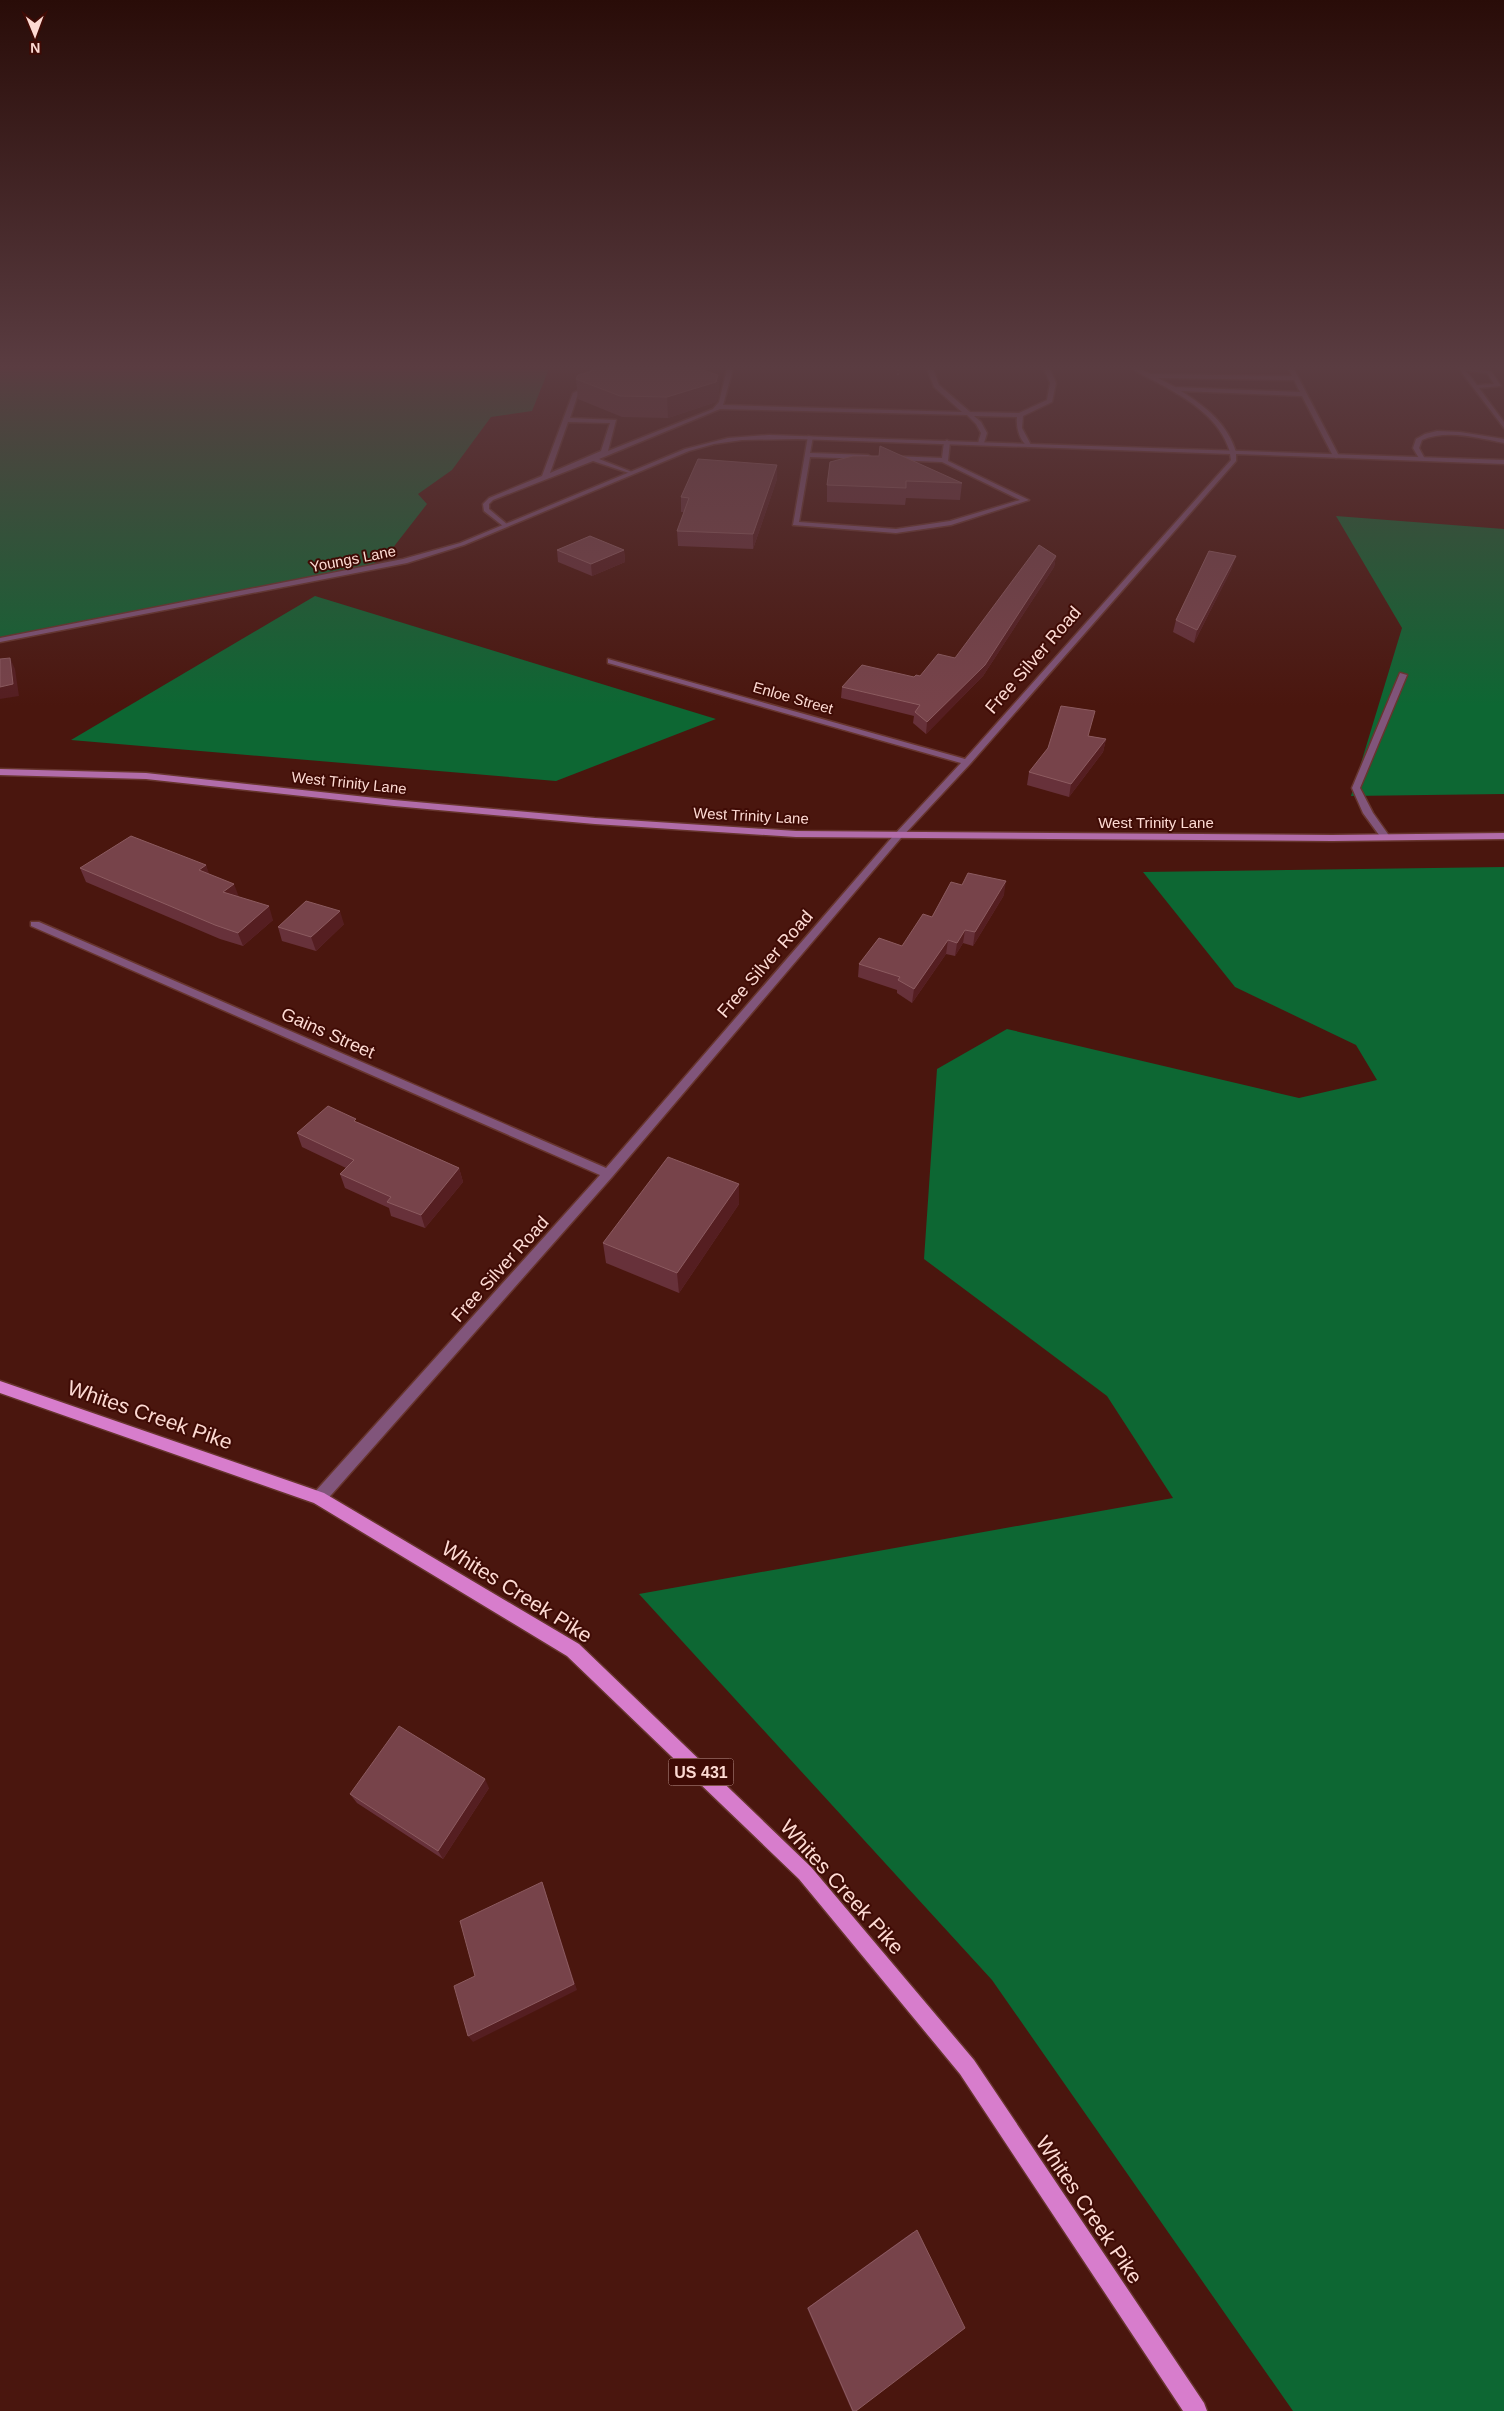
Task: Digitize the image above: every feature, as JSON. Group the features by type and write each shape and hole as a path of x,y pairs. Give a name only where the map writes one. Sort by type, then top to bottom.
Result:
{"main road":[{"name":"West Trinity Lane","path":"0,772 146,776 394,803 687,828 897,837 1504,836"},
{"name":"Whites Creek Pike","path":"0,1386 319,1498 573,1650 805,1874 967,2067 1196,2411"}],"street":[{"path":"505,525 490,516 486,510 486,504 491,499 536,482"},
{"name":"Youngs Lane","path":"0,640 404,561 462,544 610,482"},
{"path":"802,482 795,524 896,531 951,523 1026,500 987,482"},
{"name":"Free Silver Road","path":"319,1498 608,1174 897,837 967,762 1215,482"},
{"name":"Enloe Street","path":"611,661 967,762"},
{"path":"1385,837 1368,813 1356,788 1403,675"},
{"name":"Gains Street","path":"35,924 608,1174"}],"green space":[{"path":"0,482 436,482 418,494 427,504 392,549 367,569 0,640"},
{"path":"1336,516 1504,529 1504,794 1351,796 1402,628"},
{"path":"315,596 716,719 556,781 71,740"},
{"path":"1504,867 1504,2411 1293,2411 992,1980 639,1594 1173,1498 1107,1396 924,1259 937,1069 1007,1029 1299,1098 1377,1080 1356,1045 1235,987 1143,872"}],"building":[{"path":"688,482 771,482 753,534 677,531 689,498 681,497"},
{"path":"827,482 906,482 906,488 827,485"},
{"path":"920,482 959,482 962,483"},
{"path":"590,536 624,550 591,564 557,550"},
{"path":"1039,545 1056,556 985,665 927,722 915,712 920,705 842,687 862,665 914,677 916,675 920,676 938,654 955,658"},
{"path":"1209,551 1236,556 1197,630 1176,620"},
{"path":"10,658 13,684 0,687 0,659"},
{"path":"1061,706 1095,711 1088,736 1106,739 1071,784 1029,772 1048,748"},
{"path":"131,836 206,865 199,870 234,884 223,892 269,906 238,933 80,868"},
{"path":"968,873 1006,881 975,932 965,930 957,943 948,940 914,989 898,980 900,977 859,964 879,938 902,946 923,914 932,917 951,882 962,885"},
{"path":"306,901 340,911 311,937 278,927"},
{"path":"328,1106 356,1119 354,1121 459,1168 421,1215 387,1202 391,1197 340,1174 354,1160 297,1133"},
{"path":"668,1157 739,1184 677,1273 603,1243"},
{"path":"399,1726 485,1779 438,1851 350,1794"},
{"path":"542,1882 574,1984 468,2036 454,1986 475,1976 460,1921"},
{"path":"917,2230 965,2328 856,2411 853,2411 808,2308"}]}
